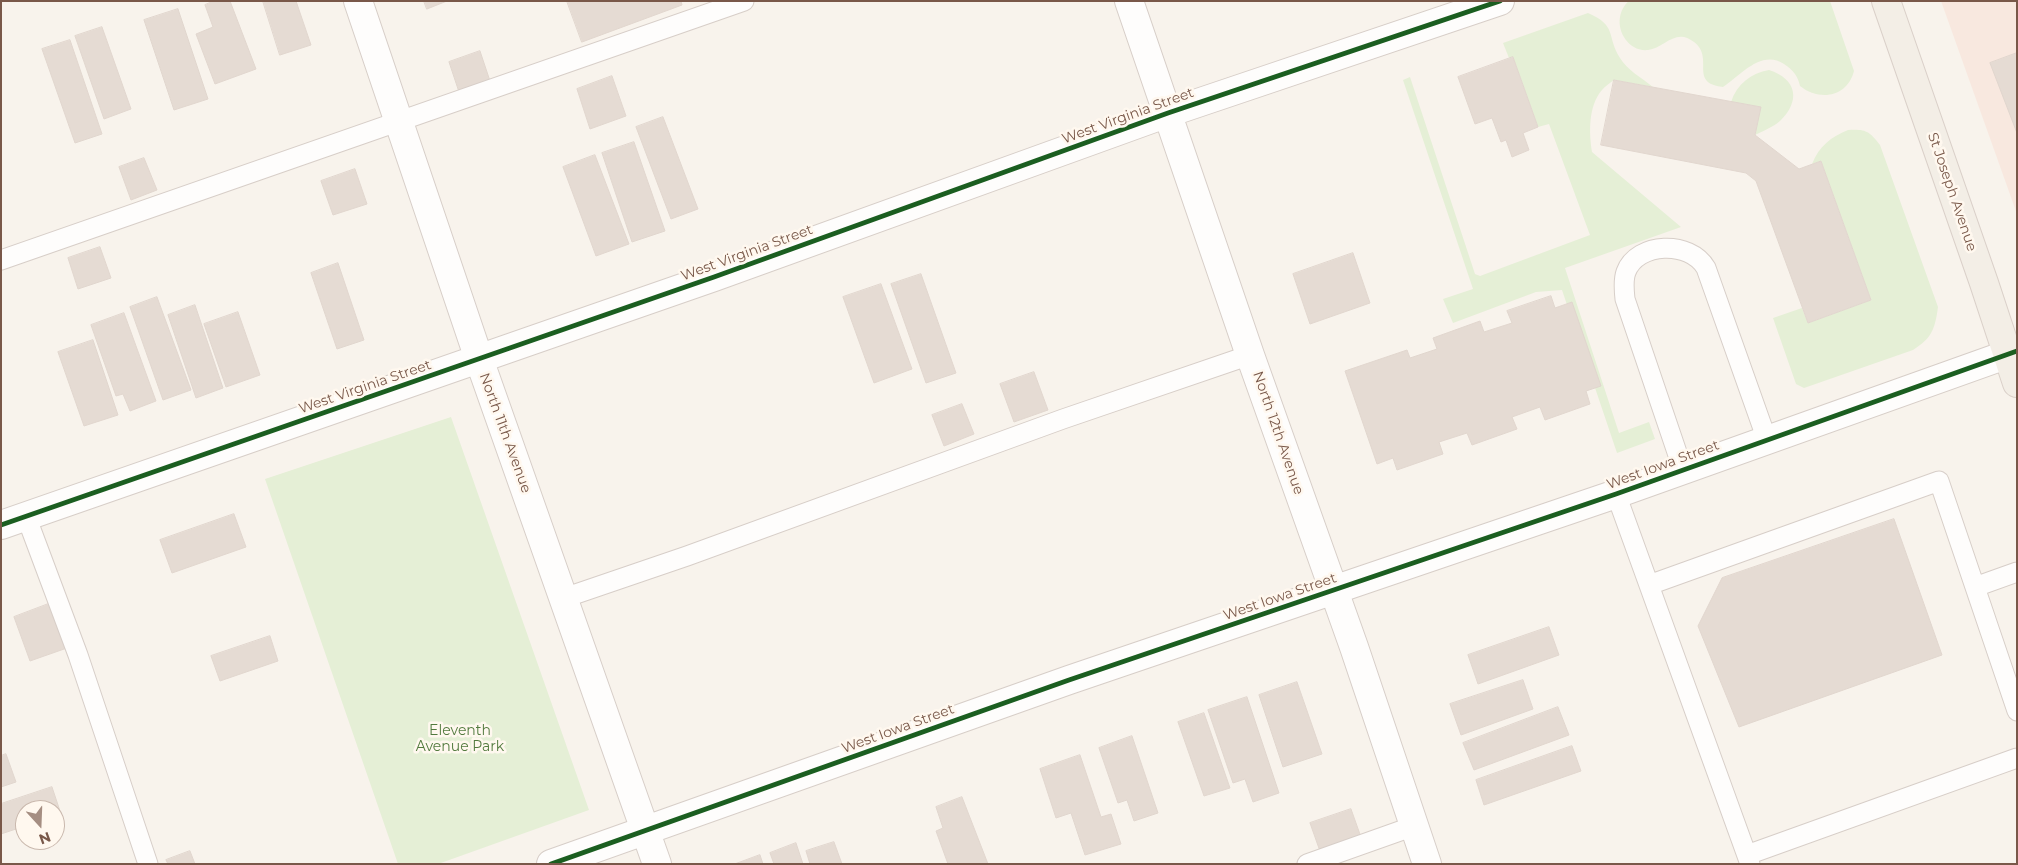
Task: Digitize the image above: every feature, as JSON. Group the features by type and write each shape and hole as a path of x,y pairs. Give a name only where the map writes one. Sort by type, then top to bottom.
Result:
{"main road":[{"name":"St Joseph Avenue","path":"1886,1 1981,274 2012,353 2017,383"}],"street":[{"name":"North 11th Avenue","path":"358,1 479,359 657,864"},
{"name":"North 12th Avenue","path":"1129,1 1427,864"},
{"name":"West Virginia Street","path":"14,520 723,274 1168,114 1500,1"},
{"name":"West Iowa Street","path":"551,864 1060,684 1616,494 2012,353"}],"lane":[{"path":"1,260 744,1"},
{"path":"1683,470 1625,299 1626,271 1637,258 1654,249 1675,248 1691,252 1701,259 1767,440"},
{"path":"564,598 687,556 1063,419 1250,355"},
{"path":"1649,585 1939,481 2017,710"},
{"path":"1616,494 1748,860 2017,758"},
{"path":"14,520 78,655 148,864"},
{"path":"1975,587 2017,572"},
{"path":"1307,864 1414,826"}],"shaded area":[{"path":"1941,1 2017,1 2017,214"}],"green space":[{"path":"1629,1 1830,1 1854,71 1845,87 1839,92 1824,95 1807,91 1800,86 1796,76 1790,69 1775,60 1759,62 1751,66 1723,87 1713,85 1707,81 1704,75 1700,48 1688,38 1676,37 1648,50 1642,50 1630,45 1623,35 1620,23 1622,10"},
{"path":"1588,13 1604,22 1623,62 1653,87 1614,80 1603,89 1597,96 1592,112 1590,137 1592,152 1681,227 1565,268 1619,433 1649,422 1655,439 1617,453 1562,290 1536,292 1453,323 1443,299 1473,289 1403,80 1410,77 1475,274 1480,276 1590,235 1549,124 1538,127 1513,57 1509,58 1503,43"},
{"path":"1769,70 1785,79 1793,91 1793,98 1791,106 1780,121 1755,135 1760,107 1731,102 1737,90 1746,80 1762,71"},
{"path":"1848,130 1867,132 1880,145 1938,307 1937,315 1934,327 1928,337 1913,350 1804,388 1796,384 1773,318 1802,308 1808,323 1871,300 1821,161 1812,164 1818,152 1826,143"},
{"name":"Eleventh Avenue Park","path":"451,417 589,810 438,864 398,864 265,479"}],"building":[{"path":"214,1 230,1 256,69 215,84 196,34 213,27 205,5"},
{"path":"263,1 296,1 311,45 280,55"},
{"path":"424,1 447,1 427,9"},
{"path":"567,1 681,1 682,5 582,42"},
{"path":"178,9 208,99 174,110 144,20"},
{"path":"102,27 131,109 104,119 75,36"},
{"path":"70,40 102,134 75,143 42,49"},
{"path":"480,51 490,81 459,92 449,62"},
{"path":"2017,53 2017,133 1990,63"},
{"path":"1513,57 1538,127 1523,133 1529,150 1512,157 1506,140 1501,142 1492,118 1475,124 1458,77"},
{"path":"612,76 626,116 590,129 577,89"},
{"path":"1614,80 1761,107 1755,135 1799,169 1821,161 1871,300 1808,323 1756,181 1746,173 1601,145"},
{"path":"663,117 698,209 671,219 636,127"},
{"path":"634,142 665,231 632,242 602,153"},
{"path":"595,155 629,244 596,256 563,167"},
{"path":"144,158 157,190 131,200 119,167"},
{"path":"355,169 367,204 333,215 321,181"},
{"path":"100,247 111,278 78,289 68,258"},
{"path":"1353,253 1370,303 1310,324 1293,274"},
{"path":"338,263 364,340 337,349 311,273"},
{"path":"921,274 956,373 926,383 891,284"},
{"path":"881,284 912,369 874,383 843,297"},
{"path":"1551,296 1555,308 1572,302 1601,386 1586,391 1590,404 1545,420 1540,407 1512,417 1517,429 1472,445 1467,433 1439,442 1443,454 1397,470 1393,458 1377,464 1345,371 1407,350 1410,358 1437,349 1433,338 1480,321 1484,332 1512,323 1507,311"},
{"path":"157,297 191,390 163,400 130,307"},
{"path":"195,305 223,388 196,398 168,315"},
{"path":"238,312 260,375 226,387 204,324"},
{"path":"124,313 156,401 130,411 123,394 116,396 91,325"},
{"path":"93,340 118,415 84,426 58,352"},
{"path":"1034,372 1048,410 1014,422 1000,384"},
{"path":"962,404 974,434 944,446 932,415"},
{"path":"234,514 246,547 172,573 160,540"},
{"path":"1894,519 1942,655 1739,727 1698,626 1722,578"},
{"path":"51,603 67,648 30,661 14,617"},
{"path":"1549,627 1559,655 1478,684 1468,655"},
{"path":"270,636 278,661 220,681 211,656"},
{"path":"1523,680 1533,709 1461,735 1450,704"},
{"path":"1297,682 1322,754 1283,767 1259,695"},
{"path":"1247,697 1279,793 1253,802 1245,779 1233,783 1208,710"},
{"path":"1558,707 1569,735 1474,770 1463,743"},
{"path":"1204,713 1230,788 1204,796 1178,722"},
{"path":"1132,736 1158,813 1134,821 1127,800 1118,803 1099,748"},
{"path":"1572,746 1581,771 1484,805 1476,780"},
{"path":"6,754 16,782 1,787 1,756"},
{"path":"1080,755 1101,817 1111,814 1121,844 1085,855 1071,813 1056,818 1040,769"},
{"path":"52,787 56,800 15,800 15,829 1,834 1,804"},
{"path":"962,797 988,864 948,864 936,831 943,828 936,807"},
{"path":"1351,809 1362,840 1321,854 1310,823"},
{"path":"834,842 842,864 810,864 806,851"},
{"path":"796,843 803,864 774,864 770,853"},
{"path":"190,851 195,864 168,864 166,860"},
{"path":"760,855 763,864 735,864"}],"cycle path":[{"path":"1,525 714,277 1168,113 1500,1"},
{"path":"551,864 1069,680 1616,494 2017,351"}]}
